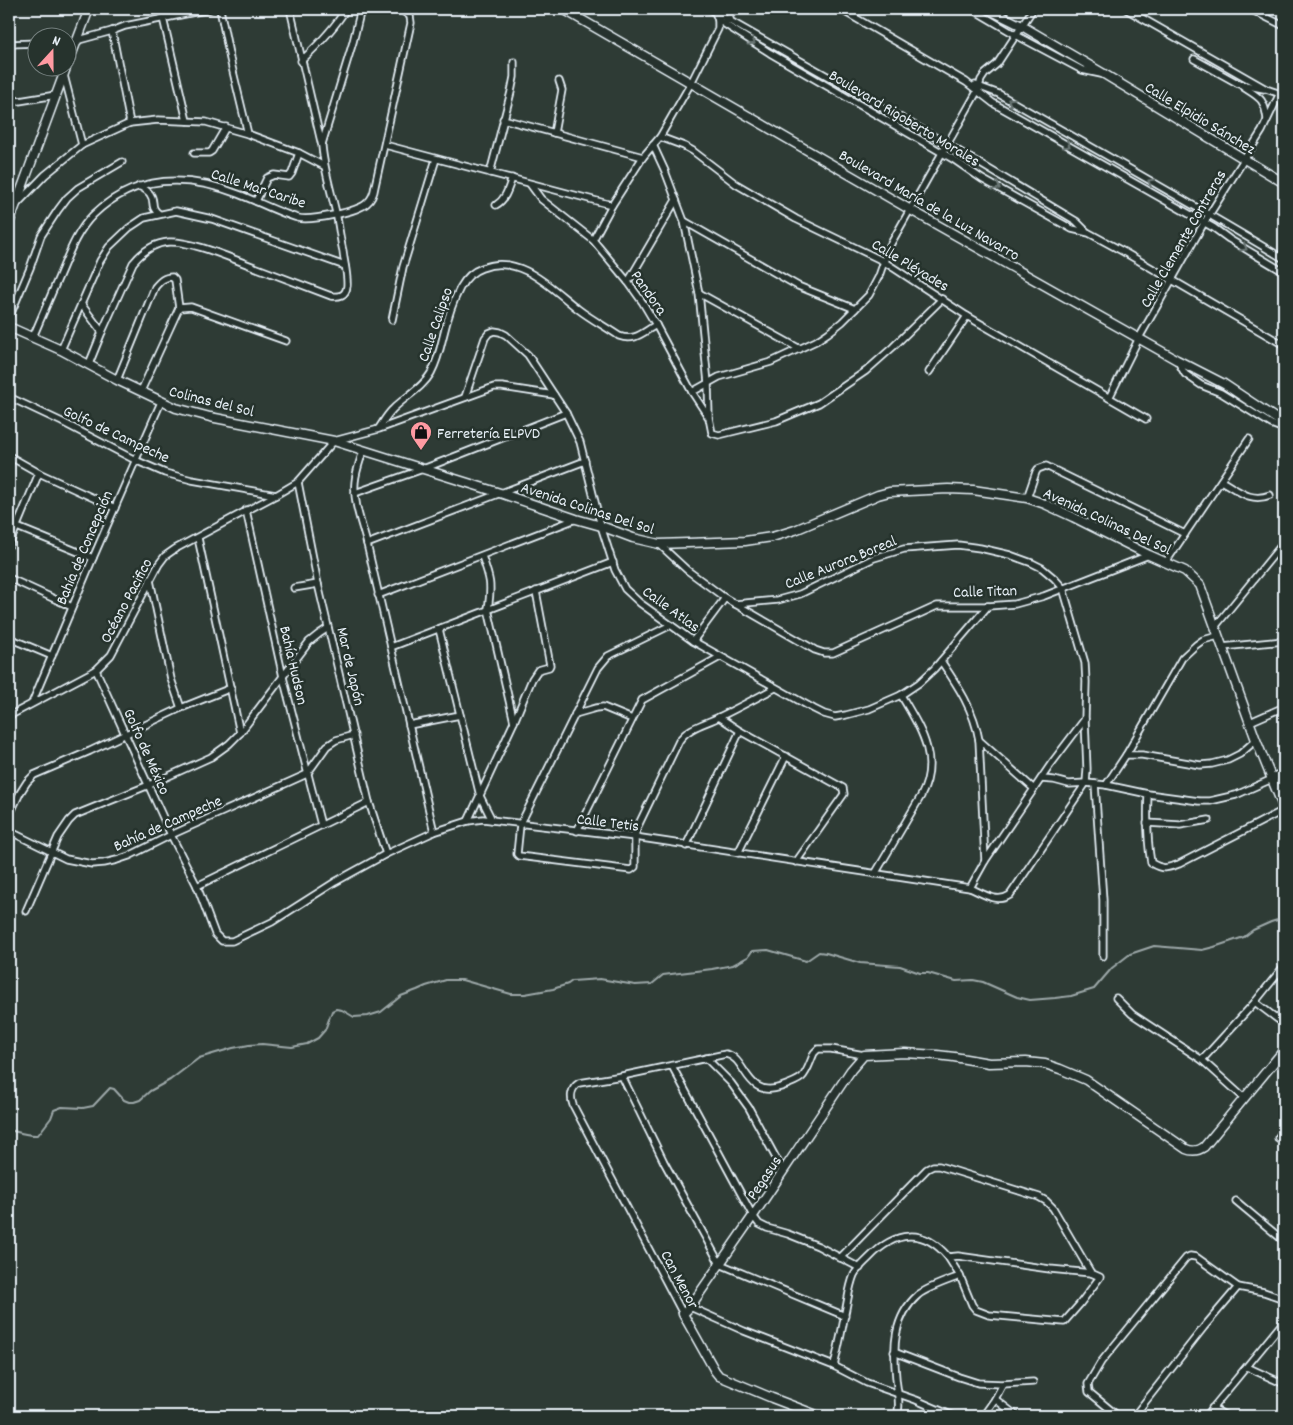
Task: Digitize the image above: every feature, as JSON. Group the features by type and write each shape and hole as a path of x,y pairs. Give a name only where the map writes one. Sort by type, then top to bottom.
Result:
{"street":[{"path":"78,30 89,9"},
{"path":"78,40 125,26 210,9"},
{"path":"220,9 248,134"},
{"path":"89,364 133,263 142,254 155,246 168,242 184,243 222,255 331,296 342,296 347,285 336,214 290,9"},
{"path":"301,61 324,39 346,9"},
{"path":"322,146 361,9"},
{"name":"Calle Mar Caribe","path":"33,337 74,242 83,227 92,215 108,203 123,193 139,186 151,182 187,180 206,183 305,219 352,211 368,203 372,196 384,146 411,23 410,16 400,9"},
{"name":"Boulevard María de la Luz Navarro","path":"563,9 910,209 1177,360 1224,384 1284,424"},
{"name":"Boulevard Rigoberto Morales","path":"709,9 770,53 942,153 982,179 1072,229 1089,233"},
{"path":"718,29 718,16 724,9"},
{"path":"593,240 612,205 643,157 660,137 691,83 718,29 727,22 734,9"},
{"path":"840,9 966,82 978,88 999,94 1210,214 1284,259"},
{"name":"Calle Elpidio Sánchez","path":"972,9 1082,70 1104,74"},
{"name":"Calle Elpidio Sánchez","path":"988,9 1022,26 1104,74 1284,183"},
{"path":"692,392 719,377 771,362 800,349 828,333 869,294 889,247 985,74 997,64 1033,9"},
{"path":"1126,9 1266,89"},
{"path":"1250,9 1284,26"},
{"path":"163,18 187,121"},
{"name":"Boulevard Rigoberto Morales","path":"727,22 947,144 1076,221 1089,233 1284,345"},
{"path":"112,31 130,123"},
{"path":"9,44 28,43"},
{"path":"1194,59 1258,96 1265,106 1267,121"},
{"path":"490,173 513,84 514,62"},
{"path":"9,223 62,78"},
{"path":"68,78 82,145"},
{"path":"554,133 562,90 559,81"},
{"path":"1239,84 1282,94"},
{"path":"978,88 993,103 1204,223 1284,272"},
{"name":"Calle Clemente Contreras","path":"1109,398 1139,338 1204,223 1282,94"},
{"path":"9,99 18,101 56,95"},
{"path":"503,119 643,157"},
{"path":"16,205 45,176 82,145 130,123 158,120 206,122 299,152 324,166"},
{"path":"194,153 209,153 212,151 226,127"},
{"name":"Calle Pléyades","path":"660,137 693,151 736,184 796,219 883,261 967,316 1146,419"},
{"path":"652,145 684,221 699,293 708,384 709,418"},
{"path":"384,146 612,205"},
{"path":"256,201 266,178 274,175 289,177 299,152"},
{"path":"392,320 403,267 436,159"},
{"path":"9,318 41,236 67,198 78,188 122,162"},
{"path":"496,205 506,195 512,178"},
{"name":"Pandora","path":"530,184 541,198 593,240 628,282 643,303 692,392 709,418 712,433 719,435 776,421 818,403 866,371 942,299"},
{"path":"139,186 150,194 152,206 159,214"},
{"path":"1168,203 1172,194"},
{"path":"628,282 676,200"},
{"path":"61,350 100,261 109,248 129,228 144,218 176,211 212,219 345,266"},
{"path":"684,221 798,286 854,309"},
{"name":"Calle Calipso","path":"379,429 392,410 416,390 430,374 437,360 448,316 461,286 469,276 486,266 507,264 521,268 538,277 580,310 619,336 632,339 656,325"},
{"path":"117,380 155,287 160,281 167,277 172,277 175,280 179,308 141,391"},
{"path":"699,293 800,349"},
{"path":"81,304 102,332"},
{"path":"179,308 191,307 286,341"},
{"path":"929,372 967,316"},
{"name":"Colinas del Sol","path":"9,327 61,350 117,380 176,408 210,417 334,441 364,451"},
{"name":"Calle Atlas","path":"465,397 485,338 494,331 506,335 528,355 577,433 601,526 619,579 625,589 640,603 693,641 824,714 835,717 846,715 869,709 900,695 924,678 941,661 988,606"},
{"path":"1177,360 1185,374 1201,385 1221,393 1271,424 1284,429"},
{"path":"334,441 379,429 494,387 554,395"},
{"name":"Golfo de Campeche","path":"9,397 135,460 165,472 192,480 276,495"},
{"name":"Bahía de Concepción","path":"32,704 114,508 161,402"},
{"path":"355,493 423,469 566,413"},
{"path":"1166,562 1249,439"},
{"name":"Océano Pacifico","path":"9,716 96,670 111,655 150,580 165,556 298,482 334,441"},
{"path":"364,451 357,469 356,501 434,832"},
{"name":"Avenida Colinas Del Sol","path":"364,451 500,493 633,538 659,544 745,541 772,537 795,530 878,495 901,491 973,490 1027,498 1045,504 1149,556 1185,571 1200,585 1256,740 1284,809"},
{"path":"9,456 39,474 114,508"},
{"path":"367,544 585,461"},
{"path":"1027,498 1036,472 1038,469 1046,466 1185,534"},
{"path":"9,545 10,538 17,527 39,474"},
{"path":"1221,480 1249,497 1256,499 1270,495"},
{"name":"Mar de Japón","path":"298,482 318,584 368,802 386,854"},
{"name":"Bahía Hudson","path":"246,510 283,677 320,825"},
{"path":"378,595 576,519"},
{"path":"17,527 93,558"},
{"path":"198,538 240,733"},
{"path":"1215,627 1284,542"},
{"path":"659,544 687,570 735,604"},
{"name":"Calle Aurora Boreal","path":"735,604 778,600 800,594 874,558 904,548 930,546 958,545 1010,555 1042,568 1063,588"},
{"path":"482,556 490,581 491,591 488,609 514,722"},
{"name":"Calle Titan","path":"735,604 803,644 824,653 832,653 937,606 1015,604 1044,596 1149,556"},
{"path":"391,647 613,562"},
{"path":"9,578 72,607"},
{"path":"150,580 171,679 180,708"},
{"path":"294,588 318,584"},
{"path":"1063,588 1085,663 1086,783"},
{"path":"468,821 535,674 538,670 550,665 536,591"},
{"path":"693,641 725,598"},
{"path":"671,625 608,656 602,662 520,825 517,855 634,870 637,828 683,734 775,688"},
{"path":"26,911 58,837 75,815 149,785 211,757 220,751 240,733 309,642 328,628"},
{"path":"439,629 480,796 492,820"},
{"path":"1106,785 1129,755 1182,658 1203,640 1218,636"},
{"path":"9,638 52,656"},
{"path":"1222,647 1284,641"},
{"path":"577,831 639,704 646,696 720,656"},
{"path":"941,661 966,701 977,728 985,861"},
{"name":"Golfo de México","path":"96,670 171,834 197,886 215,934 222,941 232,941"},
{"path":"9,816 20,793 34,775 180,708 231,688"},
{"path":"875,874 921,796 929,775 930,763 923,736 900,695"},
{"path":"575,714 603,707 632,719"},
{"path":"1250,722 1284,707"},
{"path":"409,725 460,715"},
{"path":"719,717 740,731 843,788 844,794 796,862"},
{"path":"970,888 985,861 1085,719"},
{"path":"686,846 740,731"},
{"path":"307,774 327,746 336,740 354,735"},
{"path":"979,740 1034,789"},
{"path":"1129,755 1142,755 1200,765 1212,764 1228,760 1240,754 1256,740"},
{"path":"738,854 786,756"},
{"path":"1041,779 1069,784 1106,785 1186,800 1210,801 1236,795 1284,772"},
{"name":"Bahía de Campeche","path":"9,831 66,859 80,863 104,863 129,856 171,834 307,774"},
{"name":"Calle Tetis","path":"232,941 272,922 335,882 386,854 434,832 468,821 483,819 635,838 970,888 990,897 1006,898 1010,895 1086,783"},
{"path":"1095,784 1103,900 1103,956"},
{"path":"1148,794 1147,823 1151,862 1158,868 1167,868 1179,864 1284,809"},
{"path":"197,886 368,802"},
{"path":"1147,823 1180,825 1209,820"},
{"path":"1202,1060 1255,1002 1284,966"},
{"path":"1116,998 1132,1014 1202,1060 1244,1098"},
{"path":"1255,1002 1284,1024"},
{"path":"845,1316 720,1264 664,1162 622,1076 726,1054 734,1057 756,1085 773,1090 802,1078 814,1053 822,1048 864,1054 913,1054 954,1057 989,1063 1026,1062 1053,1066 1086,1080 1161,1132 1191,1151 1198,1151 1204,1147 1284,1050"},
{"name":"Pegasus","path":"683,1314 690,1308 851,1070 864,1054"},
{"path":"706,1058 730,1083 749,1108 783,1171"},
{"path":"672,1066 759,1224 788,1234 860,1268"},
{"name":"Can Menor","path":"622,1076 579,1083 575,1086 571,1099 683,1314 715,1370 719,1376 819,1416"},
{"path":"1278,1138 1284,1130"},
{"path":"840,1258 928,1168 939,1166 1039,1196 1053,1208 1091,1273"},
{"path":"1236,1201 1284,1241"},
{"path":"834,1366 855,1273 873,1254 897,1238 916,1236 935,1244 948,1257 960,1276 972,1305 976,1310 989,1315 1064,1322 1100,1277 1091,1273 958,1256 948,1257"},
{"path":"1118,1416 1089,1392 1088,1384 1101,1362 1186,1258 1190,1256 1196,1257 1238,1286 1264,1292 1284,1300"},
{"path":"897,1416 899,1404 894,1352 896,1334 904,1312 918,1295 960,1276"},
{"path":"1134,1416 1238,1286"},
{"path":"690,1308 834,1366 867,1383 916,1400 953,1416"},
{"path":"1206,1416 1281,1329 1284,1320"},
{"path":"894,1352 978,1383 1034,1382"},
{"path":"1247,1368 1284,1384"},
{"path":"983,1416 1003,1384"},
{"path":"995,1399 1017,1416"},
{"path":"1212,1408 1226,1416"}],"waterway":[{"path":"9,1130 38,1135 51,1118 54,1110 62,1107 83,1108 93,1106 110,1088 114,1089 124,1100 129,1102 140,1100 150,1091 170,1080 199,1058 233,1048 262,1044 292,1047 307,1044 318,1038 325,1030 332,1011 336,1009 342,1010 354,1017 368,1016 381,1012 401,996 446,980 462,980 511,994 525,994 553,989 572,981 600,979 635,985 652,984 663,975 733,965 748,957 752,951 768,950 806,961 819,952 860,963 900,966 920,973 928,973 956,981 973,980 983,982 1017,997 1030,1000 1071,996 1094,989 1112,968 1130,954 1154,946 1202,950 1244,937 1253,930 1284,918"}],"place":[{"name":"Ferretería ELPVD","path":"421,451"}]}
